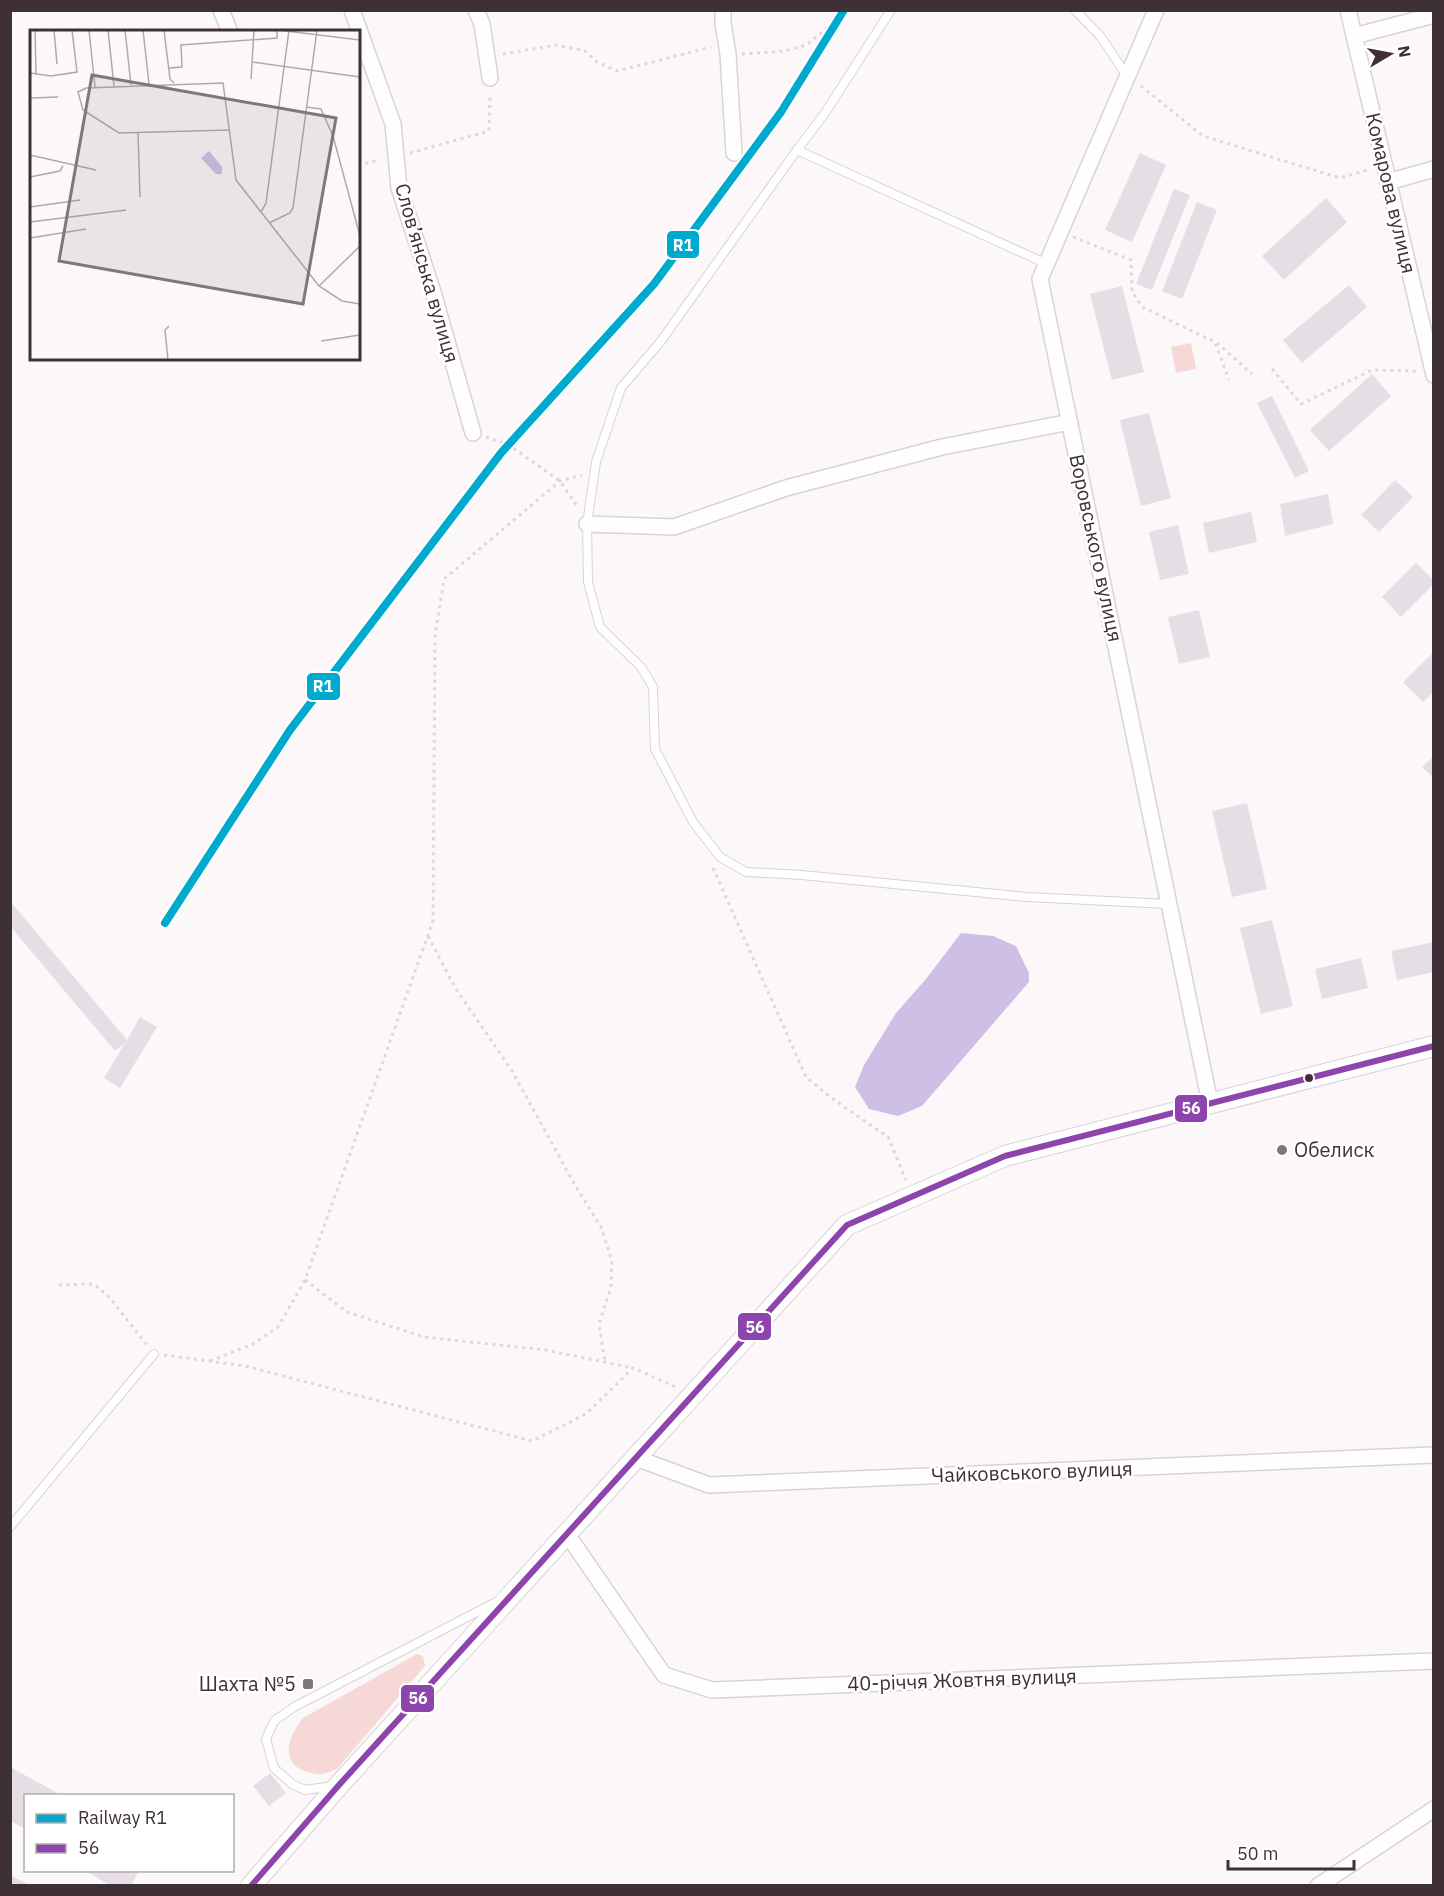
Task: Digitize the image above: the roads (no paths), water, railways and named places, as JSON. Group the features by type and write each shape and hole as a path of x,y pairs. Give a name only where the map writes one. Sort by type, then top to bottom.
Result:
{"street":[{"path":"221,10 229,30"},
{"name":"Слов’янська вулиця","path":"352,10 359,30"},
{"path":"476,10 482,24 490,78"},
{"path":"723,10 734,153"},
{"name":"Воровського вулиця","path":"1155,10 1040,279 1210,1103"},
{"name":"Комарова вулиця","path":"1348,10 1433,373"},
{"path":"1354,36 1434,15"},
{"name":"Слов’янська вулиця","path":"360,32 393,124 399,188 433,292 473,433"},
{"path":"1388,182 1434,169"},
{"path":"1418,309 1434,305"},
{"path":"587,524 674,527 797,485 942,447 1070,422"},
{"path":"251,1886 339,1785 847,1225 1005,1156 1434,1046"},
{"name":"Чайковського вулиця","path":"636,1458 709,1485 1434,1455"},
{"name":"40-річчя Жовтня вулиця","path":"567,1534 664,1675 712,1690 1434,1661"},
{"path":"1318,1886 1434,1809"}],"lane":[{"path":"891,10 825,113 661,341 621,388 596,462 587,524 588,582 600,627 642,668 653,687 655,749 693,822 720,857 746,872 802,875 1027,897 1169,904"},
{"path":"1075,10 1101,37 1127,76"},
{"path":"797,150 1047,264"},
{"path":"10,1527 153,1354"},
{"path":"339,1785 305,1790 292,1784 274,1768 266,1739 274,1721 294,1707 513,1593"}],"rail line":[{"name":"R1","path":"165,923 290,730 501,453 654,284 781,112 844,10"}],"place":[{"name":"Обелиск","path":"1282,1150"},
{"name":"Шахта №5","path":"308,1684"}]}
